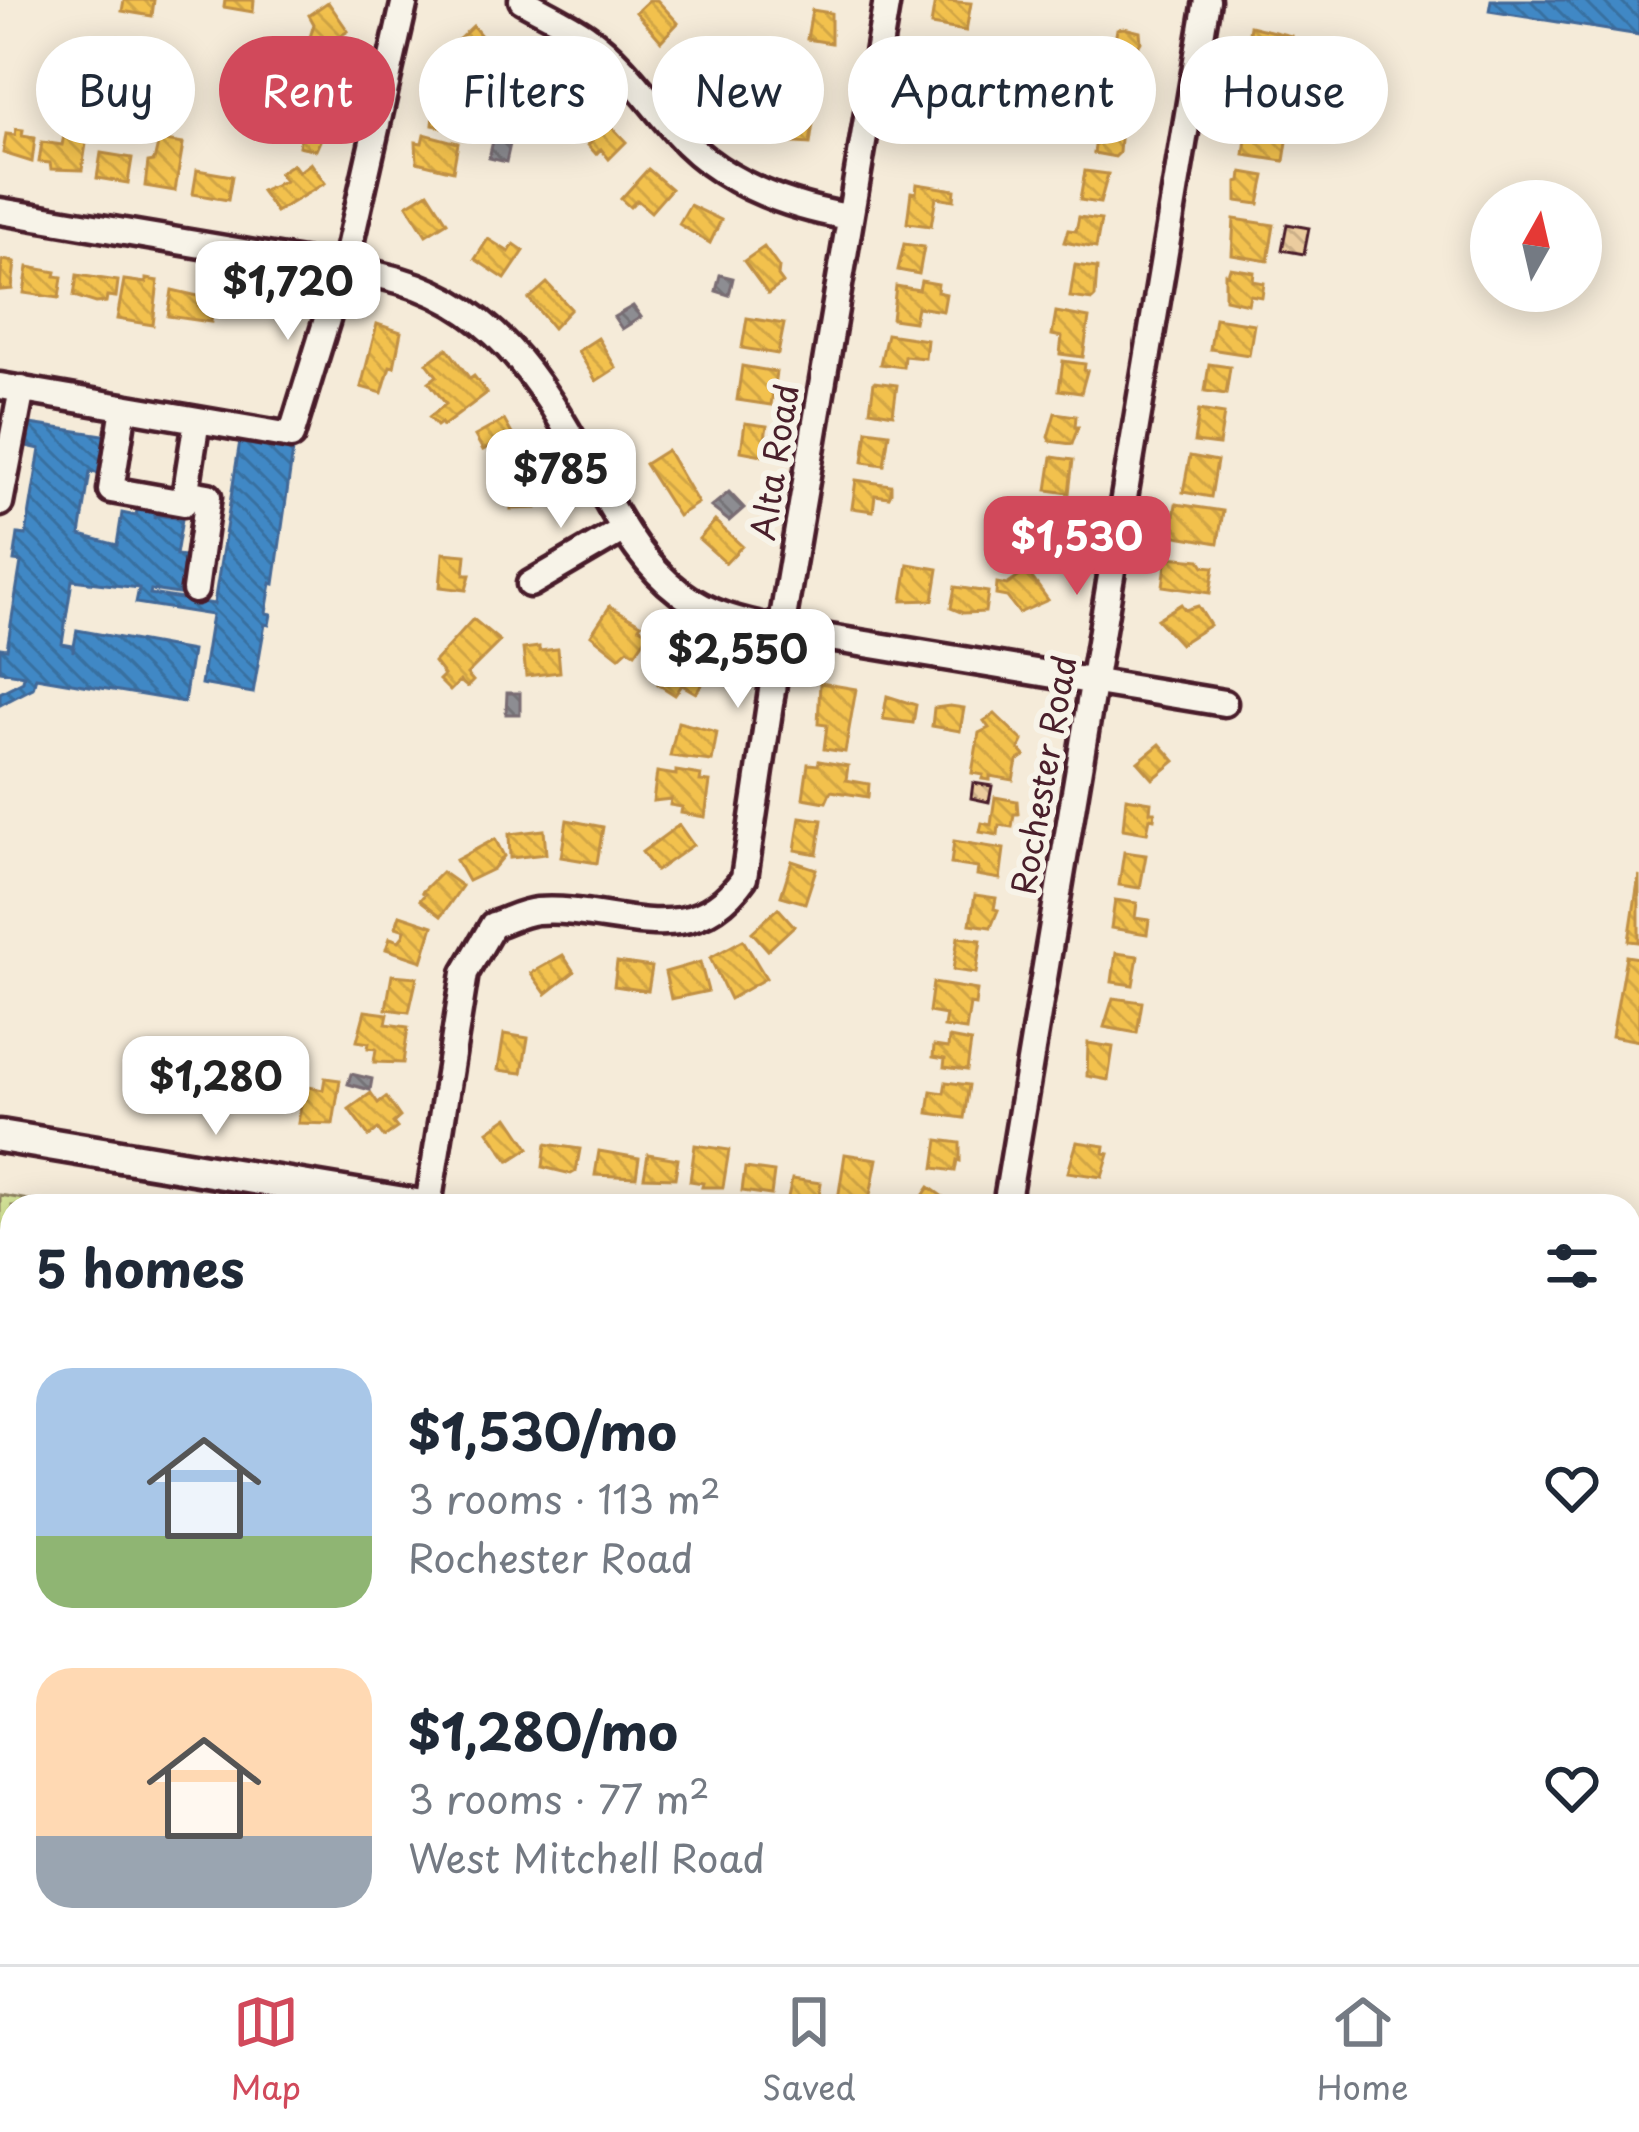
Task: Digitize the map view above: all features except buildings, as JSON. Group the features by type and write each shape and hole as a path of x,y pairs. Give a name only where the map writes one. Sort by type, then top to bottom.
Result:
{"main road":[{"path":"0,1136 352,1194"}],"street":[{"path":"0,503 11,387 291,436 344,268 405,0"},
{"path":"522,0 589,38 681,138 733,178 784,202 849,217"},
{"name":"Alta Road","path":"427,1194 465,973 493,925 535,911 689,922 726,904 744,878 887,0"},
{"name":"Rochester Road","path":"1008,1194 1207,0"},
{"path":"0,211 344,268 421,286 463,307 491,328 531,373 646,561 691,601 726,617 1224,704"},
{"path":"124,407 111,490 184,503 197,420"},
{"path":"185,492 208,496 195,590"},
{"path":"530,584 624,529"}]}
